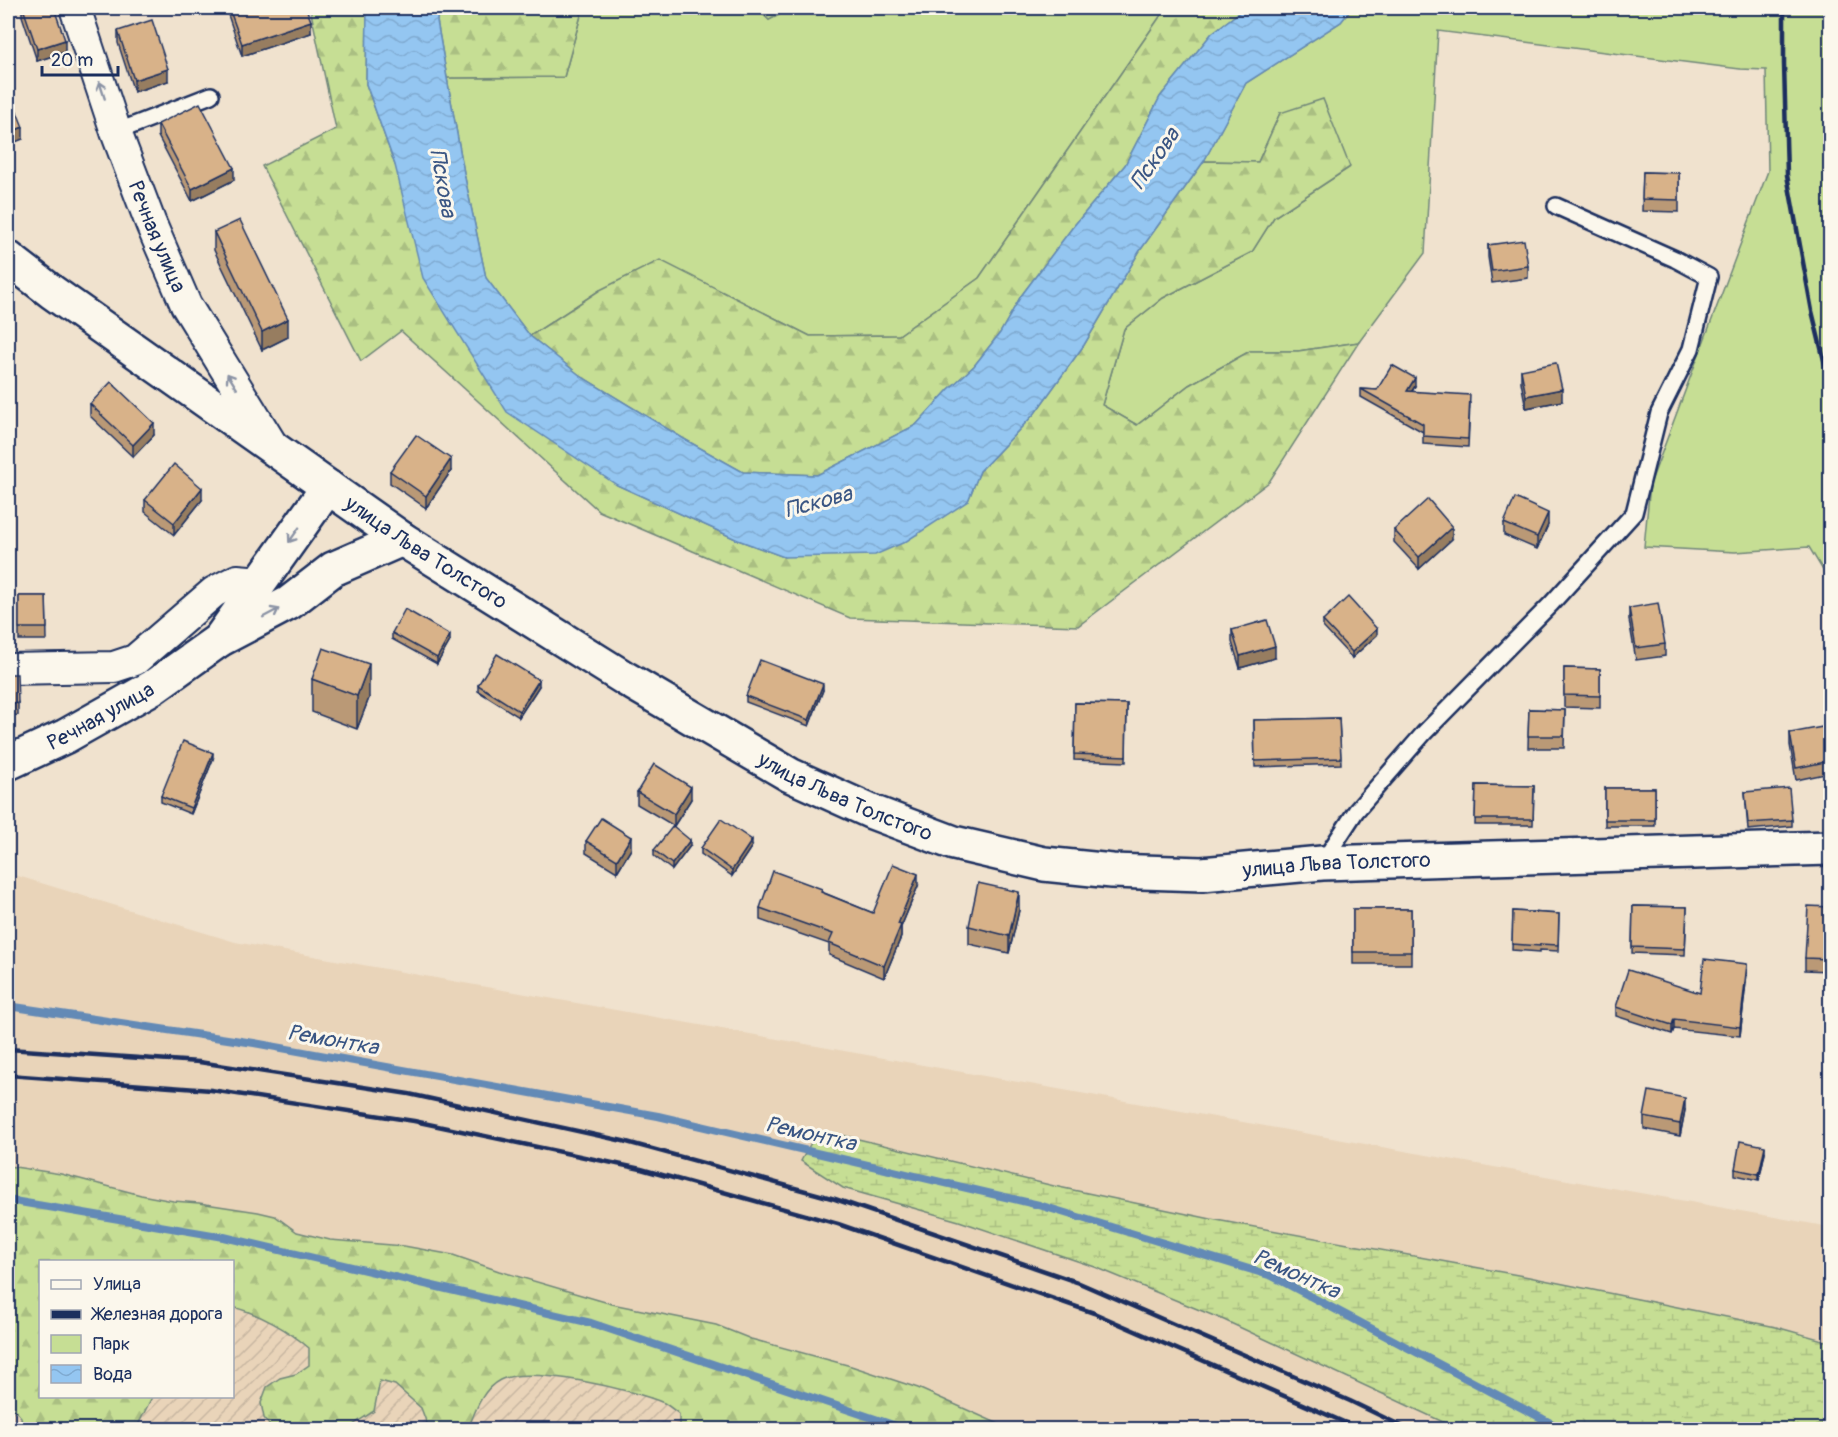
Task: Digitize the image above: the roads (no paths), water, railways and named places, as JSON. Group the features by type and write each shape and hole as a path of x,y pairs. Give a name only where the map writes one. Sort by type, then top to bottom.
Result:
{"main road":[{"name":"улица Льва Толстого","path":"8,258 52,292 402,539 626,679 790,775 872,812 954,843 1044,864 1112,871 1202,874 1322,863 1830,848"},
{"path":"219,640 328,487"},
{"path":"219,640 289,603 333,569 402,539"},
{"name":"Речная улица","path":"8,763 66,736 153,687 219,640"}],"street":[{"name":"Речная улица","path":"75,8 116,132 151,224 186,305 275,448"},
{"path":"8,669 114,667 135,660 214,592 237,580 261,582"}],"lane":[{"path":"116,132 211,95"},
{"path":"1322,863 1356,811 1424,733 1551,604 1634,513 1659,413 1691,349 1709,277 1675,259 1556,206"}],"water":[{"name":"Пскова","path":"367,8 438,8 437,21 447,78 486,278 530,336 582,377 743,472 817,475 916,425 974,366 1000,333 1021,296 1072,228 1125,165 1160,97 1212,33 1245,8 1352,8 1341,22 1246,83 1204,161 1139,252 1084,345 1035,413 980,471 968,501 905,542 875,555 784,557 738,540 617,485 507,412 423,278 395,165 366,84"}],"waterway":[{"name":"Ремонтка","path":"8,1006 254,1043 658,1116 1039,1205 1272,1276 1564,1430"},
{"path":"8,1200 224,1237 591,1323 908,1430"}],"railway":[{"path":"1784,8 1787,175 1812,311 1830,385"},
{"path":"8,1049 199,1062 409,1094 623,1141 835,1199 1077,1282 1350,1401 1410,1430"},
{"path":"8,1075 211,1090 414,1121 641,1169 838,1224 1094,1313 1362,1430"}]}
